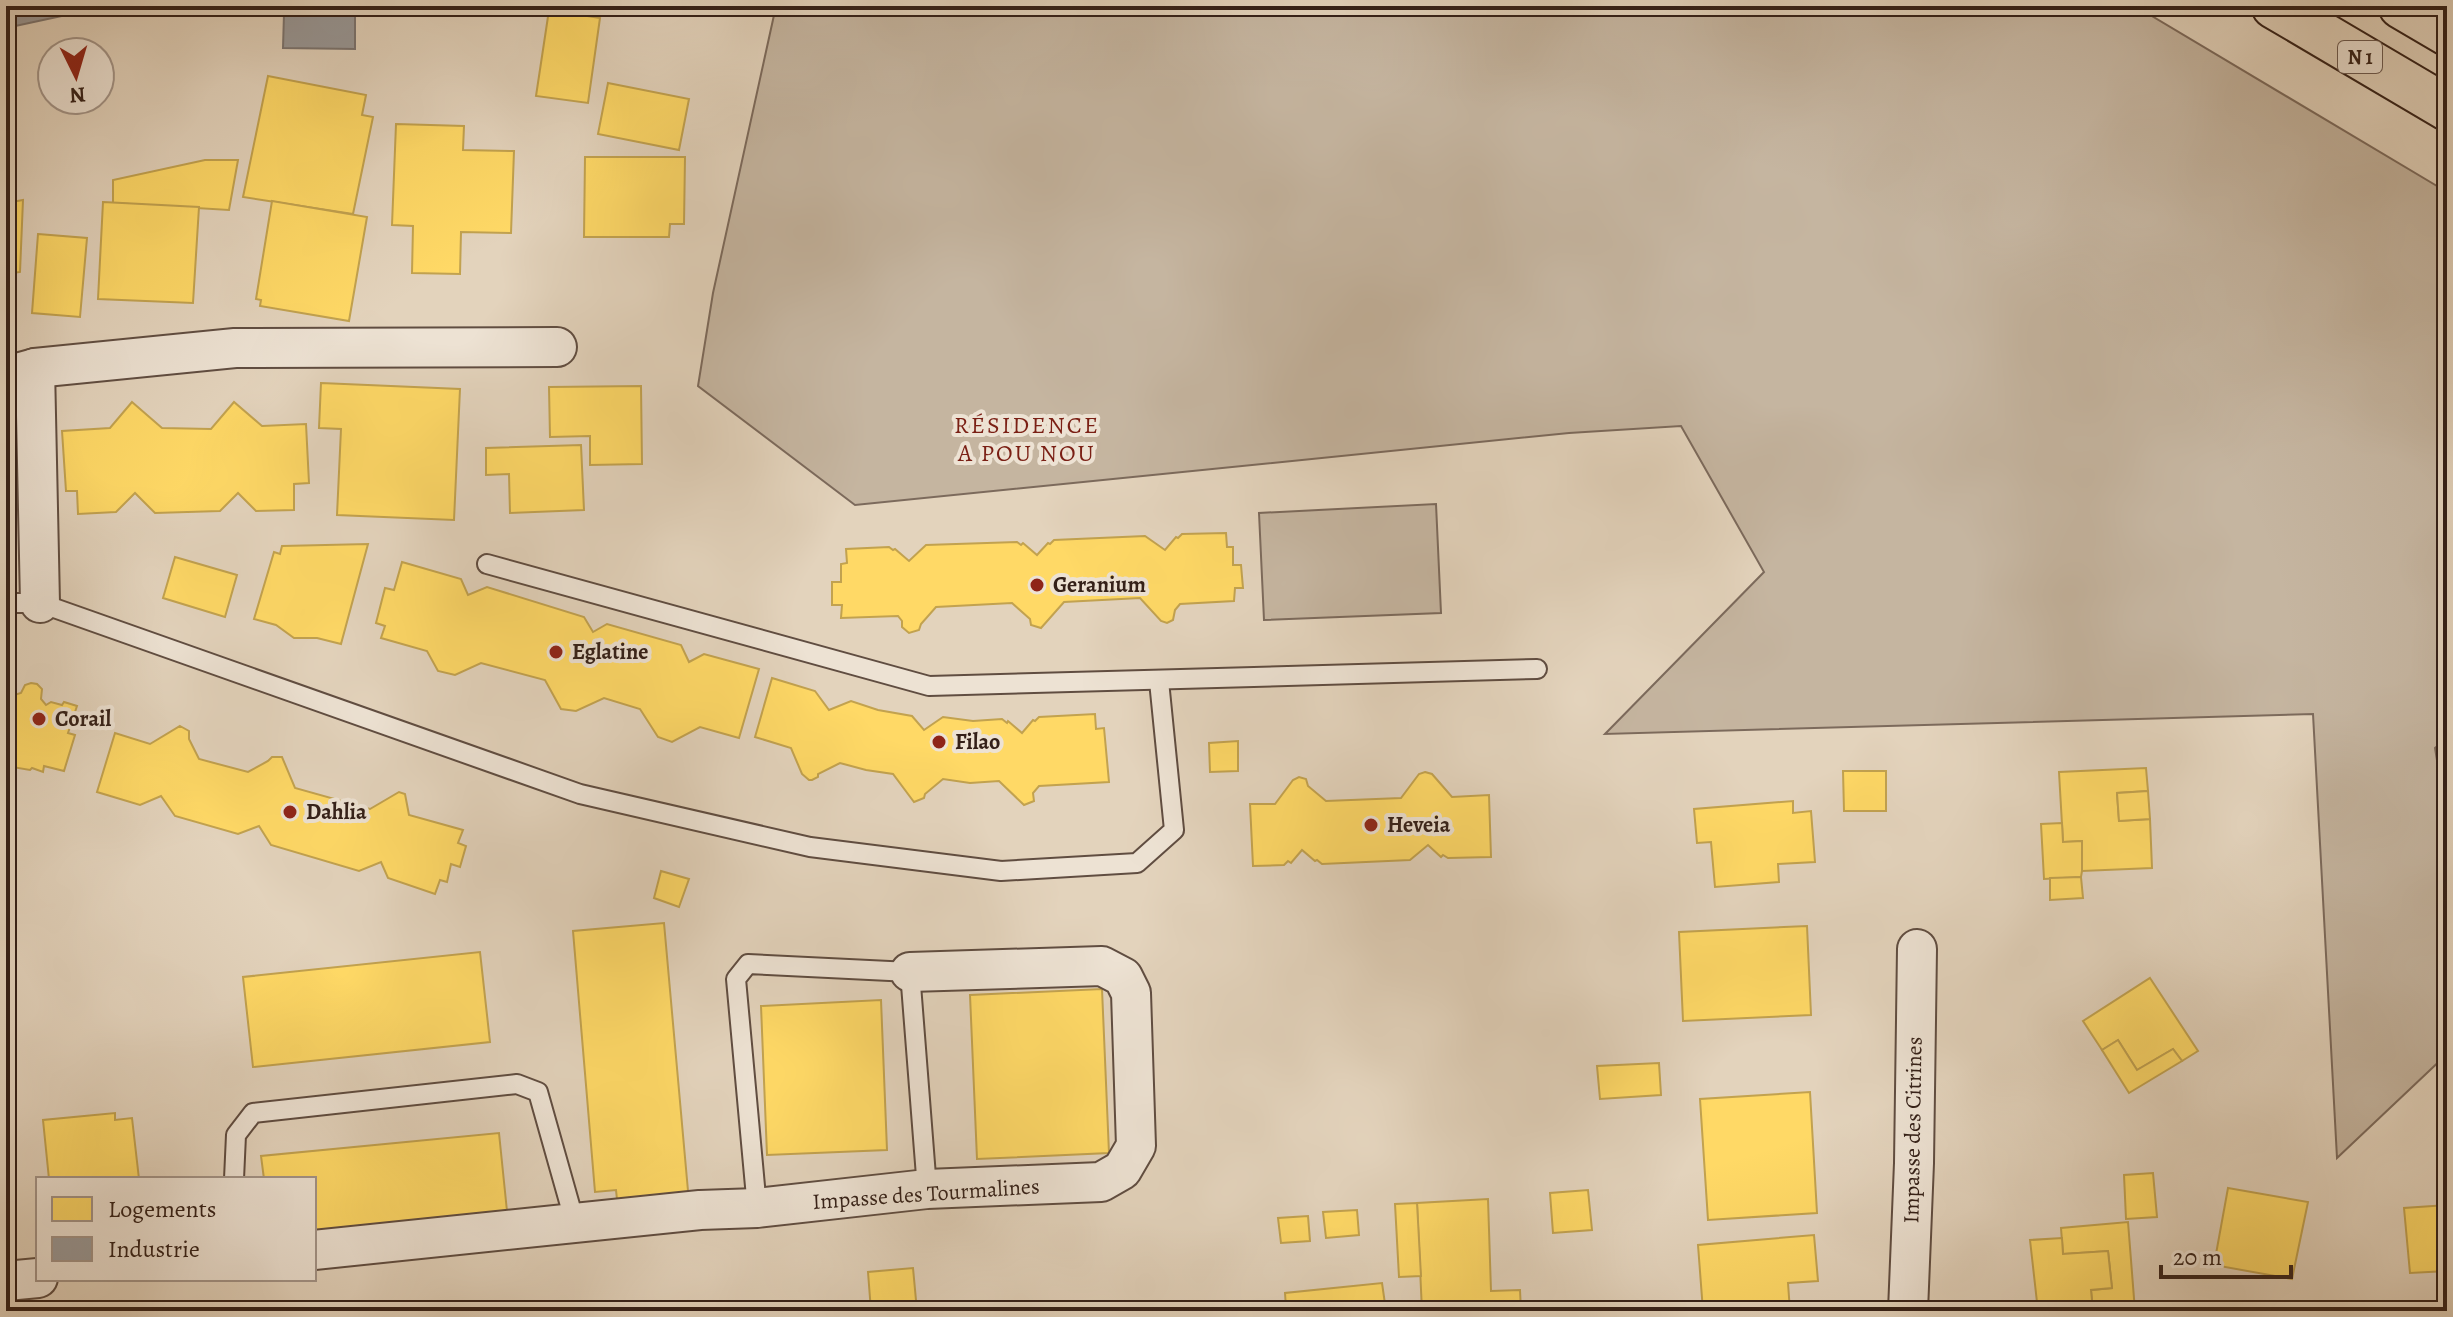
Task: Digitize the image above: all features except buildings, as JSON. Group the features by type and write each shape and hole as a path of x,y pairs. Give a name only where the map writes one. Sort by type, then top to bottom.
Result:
{"main road":[{"name":"N 1","path":"2274,6 2447,108"},
{"path":"2401,6 2447,33"}],"street":[{"path":"23,603 20,372 235,348 557,347"},
{"name":"Impasse des Citrines","path":"1908,1311 1917,949"},
{"name":"Impasse des Tourmalines","path":"316,1250 927,1189 1101,1182 1122,1170 1136,1146 1131,993 1123,977 1102,966 910,972"},
{"path":"6,1281 36,1278"}],"lane":[{"path":"487,564 929,686 1537,669"},
{"path":"23,603 580,794 810,847 1001,871 1137,863 1174,830 1159,681"},
{"path":"757,1208 736,979 748,964 910,972 927,1189"},
{"path":"234,1177 236,1135 253,1113 517,1084 538,1092 575,1223"}],"shaded area":[{"path":"776,6 2135,6 2447,192 2447,739 2435,748 2447,822 2447,1054 2337,1158 2313,714 1605,734 1764,572 1681,426 1569,433 855,505 698,386 713,293"},
{"path":"1436,504 1441,613 1264,620 1259,513"}],"place":[{"name":"Geranium","path":"1037,585"},
{"name":"Eglatine","path":"556,652"},
{"name":"Corail","path":"39,719"},
{"name":"Filao","path":"939,742"},
{"name":"Dahlia","path":"290,812"},
{"name":"Heveia","path":"1371,825"}],"district":[{"name":"RÉSIDENCE A POU NOU","path":"1027,439"}]}
